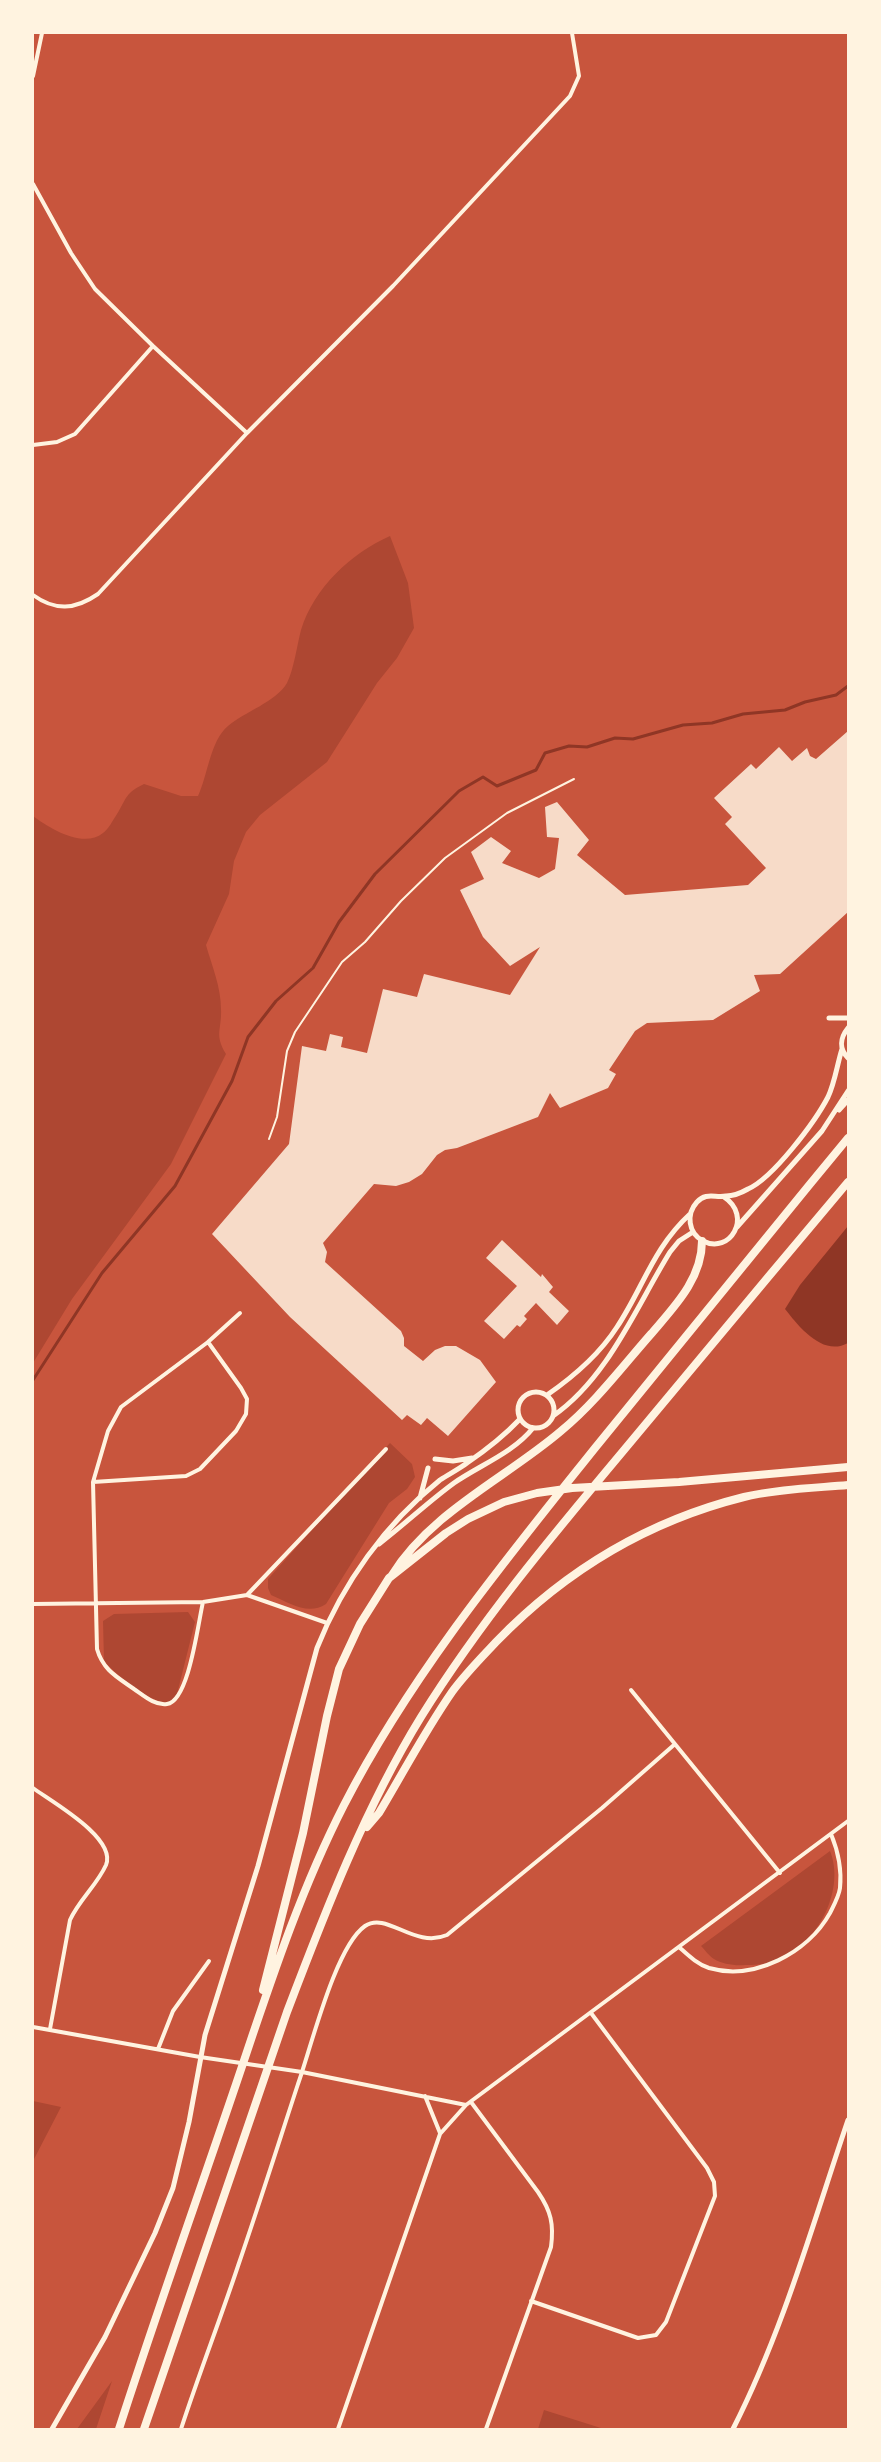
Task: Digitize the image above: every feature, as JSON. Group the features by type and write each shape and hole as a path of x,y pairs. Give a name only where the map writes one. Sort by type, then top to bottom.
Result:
{"highway":[{"path":"118,2429 255,2027 306,1886 369,1760 428,1664 537,1520 848,1138"},
{"path":"144,2429 308,1958 361,1834 395,1763 461,1654 556,1532 848,1182"},
{"path":"255,2027 303,1833 336,1679 360,1624 403,1559 447,1516 535,1452 563,1430 585,1408 688,1288 699,1267 702,1240"},
{"path":"389,1578 446,1533 474,1516 504,1502 537,1493 632,1483 679,1482 848,1467"},
{"path":"361,1834 379,1813 453,1691 522,1617 580,1568 632,1538 683,1515 764,1494 848,1485"}],"street":[{"path":"33,75 42,33"},
{"path":"33,595 50,606 59,607 82,603 98,594 247,433 393,286 570,96 579,76 572,33"},
{"path":"33,184 81,270 112,308 247,433"},
{"path":"33,445 57,442 75,434 153,346"},
{"path":"829,1018 848,1018"},
{"path":"724,1197 754,1186 776,1166 814,1121 829,1096 842,1049 843,1034 848,1029"},
{"path":"842,1049 848,1058"},
{"path":"690,1214 693,1232 702,1240 712,1244 722,1242 731,1236 789,1170 828,1121 848,1091"},
{"path":"828,1121 848,1100"},
{"path":"547,1395 591,1359 606,1342 622,1319 669,1234 690,1214 700,1199 714,1195 724,1197 735,1206 737,1227"},
{"path":"373,1549 422,1507 456,1482 512,1448 533,1428 545,1425 574,1398 604,1362 670,1252 679,1241 693,1232"},
{"path":"203,1602 181,1692 177,1699 165,1705 155,1703 107,1670 97,1649 93,1482 108,1431 121,1407 208,1342 240,1313"},
{"path":"93,1482 186,1476 200,1469 236,1431 246,1414 246,1400 241,1388 208,1342"},
{"path":"533,1428 524,1424 520,1419 518,1405 524,1396 535,1391 547,1395 553,1404 553,1416"},
{"path":"52,2429 105,2337 167,2205 182,2156 200,2057 258,1866 314,1656 327,1623 357,1570 397,1519 440,1481 501,1438 520,1419"},
{"path":"247,1595 386,1449"},
{"path":"435,1459 453,1461 474,1458"},
{"path":"420,1500 428,1468"},
{"path":"33,1604 203,1602 247,1595 327,1623"},
{"path":"631,1690 780,1873"},
{"path":"181,2429 340,1962 351,1941 361,1929 375,1922 390,1925 425,1939 447,1935 602,1808 675,1744"},
{"path":"33,1788 97,1835 107,1853 105,1866 77,1904 70,1920 50,2029"},
{"path":"338,2429 440,2134 469,2103 848,1821"},
{"path":"679,1947 701,1965 721,1970 764,1966 799,1950 823,1924 840,1889 838,1856 831,1834"},
{"path":"158,2049 173,2011 209,1961"},
{"path":"531,2301 638,2338 656,2335 666,2322 715,2196 714,2182 707,2168 591,2013"},
{"path":"33,2027 200,2057 302,2072 469,2103 543,2200 552,2219 551,2247 486,2429"},
{"path":"425,2096 440,2134"},
{"path":"733,2429 747,2402 775,2332 848,2120"}],"lane":[{"path":"269,1139 277,1117 287,1051 291,1041 342,962 365,942 401,901 445,858 507,813 574,779"}],"shaded area":[{"path":"390,536 408,583 414,628 397,658 377,683 327,762 260,815 246,832 234,861 229,894 206,945 220,993 219,1037 226,1054 171,1164 72,1299 33,1363 33,816 66,835 86,839 105,832 127,796 144,784 181,796 198,796 213,749 222,732 275,696 287,683 301,630 315,600 325,586 361,552"},
{"path":"848,1226 848,1343 830,1346 812,1338 785,1309 800,1285"},
{"path":"390,1443 412,1464 415,1477 407,1489 389,1503 326,1604 306,1609 271,1595 268,1579"},
{"path":"188,1612 195,1622 176,1698 170,1703 144,1694 104,1661 103,1621 114,1614"},
{"path":"830,1851 834,1865 832,1896 819,1925 798,1949 771,1963 737,1965 717,1961 701,1946"},
{"path":"33,2101 61,2107 33,2161"},
{"path":"112,2381 96,2429 77,2429"},
{"path":"544,2410 604,2429 538,2429"}],"building":[{"path":"848,731 848,912 780,974 754,975 760,991 713,1020 647,1023 635,1031 609,1070 616,1074 608,1088 560,1108 550,1093 538,1117 457,1148 445,1150 437,1155 422,1174 409,1182 396,1186 374,1184 323,1243 327,1252 325,1262 401,1331 404,1346 423,1361 435,1350 445,1346 456,1346 480,1360 496,1382 448,1436 427,1418 421,1425 407,1415 402,1420 290,1317 212,1234 289,1144 302,1046 326,1051 330,1034 343,1037 341,1047 367,1053 383,989 417,997 424,974 510,995 540,947 510,966 483,937 460,890 484,879 471,852 491,837 511,851 502,863 539,878 555,869 559,838 547,837 545,807 557,802 589,840 577,855 625,895 748,885 766,868 725,824 732,817 714,798 751,764 756,769 779,747 792,761 807,748 810,756 816,759"},
{"path":"502,1240 541,1277 542,1274 553,1287 549,1292 569,1311 557,1325 536,1303 524,1316 527,1319 520,1327 517,1325 504,1339 484,1321 517,1286 486,1258"}],"waterway":[{"path":"33,1380 102,1273 175,1186 232,1081 248,1037 276,1001 313,968 339,922 375,874 459,791 483,777 497,786 536,770 545,753 569,746 587,747 615,738 633,739 683,725 712,723 743,714 785,710 805,702 836,695 848,686"}]}
